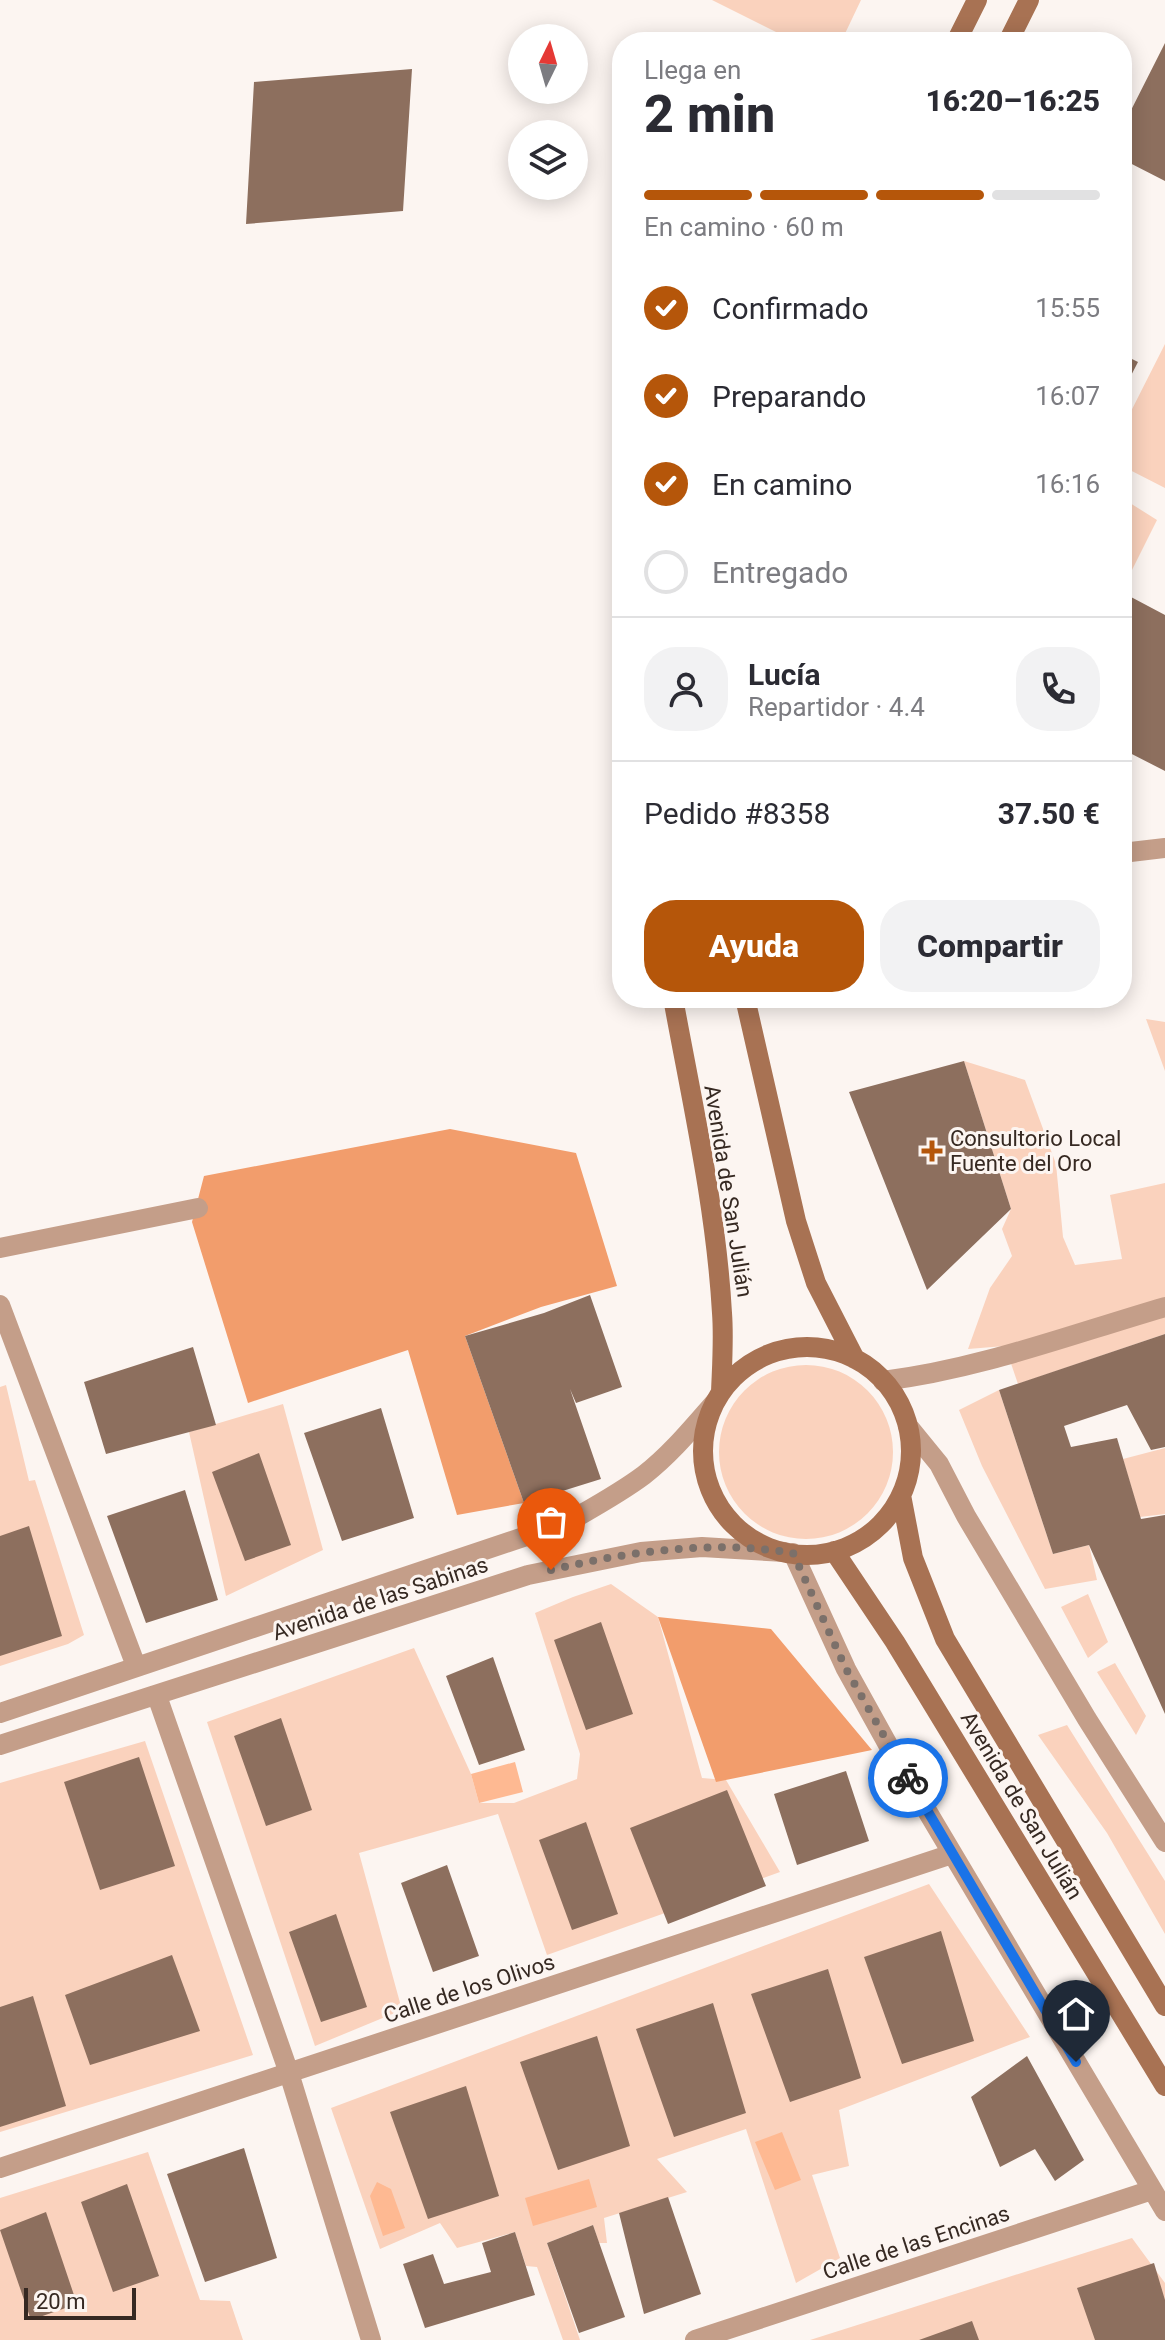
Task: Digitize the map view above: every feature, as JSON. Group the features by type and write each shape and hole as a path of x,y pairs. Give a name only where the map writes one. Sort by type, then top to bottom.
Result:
{"main road":[{"path":"961,32 977,0"},
{"path":"1013,32 1029,0"},
{"name":"Avenida de San Julián","path":"675,1008 710,1209 723,1315 718,1397"},
{"path":"747,1008 796,1221 816,1283 855,1359"},
{"path":"819,1347 855,1359 883,1381 899,1402 908,1426 911,1456 901,1495 878,1527 862,1539 834,1551 789,1553 763,1545 727,1518 715,1499 704,1467 703,1445 707,1422 718,1397 747,1366 781,1350 819,1347"},
{"name":"Avenida de San Julián","path":"901,1495 913,1558 945,1639 1165,2006"},
{"name":"Avenida de San Julián","path":"834,1551 895,1642 1165,2086"}],"street":[{"path":"1132,852 1165,848"},
{"path":"0,1248 198,1208"},
{"path":"0,1305 136,1666"},
{"path":"883,1381 970,1365 1165,1307"},
{"name":"Avenida de las Sabinas","path":"0,1713 568,1522 607,1501 646,1474 668,1455 718,1397"},
{"path":"908,1426 939,1464 966,1516 1087,1719 1165,1842"},
{"name":"Avenida de las Sabinas","path":"0,1745 528,1575 618,1555 702,1547 789,1553"},
{"path":"789,1553 846,1669 952,1854 1165,2211"},
{"path":"157,1696 289,2073 371,2340"},
{"name":"Calle de los Olivos","path":"0,2168 952,1854"},
{"name":"Calle de las Encinas","path":"695,2340 1152,2190"}],"shaded area":[{"path":"712,0 861,0 846,32 776,32"},
{"path":"1165,344 1165,488 1132,471 1132,409"},
{"path":"1132,504 1157,520 1132,570"},
{"path":"1146,1019 1165,1022 1165,1071"},
{"path":"964,1061 1025,1080 1056,1164 1063,1237 1075,1265 1122,1259 1110,1195 1165,1183 1165,1334 1018,1384 1005,1346 968,1349 990,1288 1012,1256 1002,1229 1011,1209"},
{"path":"450,1129 576,1153 617,1286 541,1307 465,1336 524,1503 457,1515 408,1350 248,1403 192,1222 204,1176"},
{"path":"806,1365 839,1372 867,1391 886,1419 893,1452 886,1485 867,1513 839,1532 806,1539 773,1532 745,1513 726,1485 719,1452 726,1419 745,1391 773,1372"},
{"path":"6,1385 29,1481 35,1480 84,1635 68,1644 0,1666 0,1387"},
{"path":"999,1390 1053,1554 1089,1545 1097,1580 1045,1589 982,1466 959,1410"},
{"path":"283,1404 323,1550 226,1596 189,1432"},
{"path":"1165,1448 1165,1514 1140,1517 1123,1459"},
{"path":"611,1584 658,1617 702,1778 726,1780 780,1872 547,1955 498,1814 359,1853 402,2010 315,2046 207,1722 414,1648 471,1774 479,1803 514,1803 577,1779 580,1754 535,1613"},
{"path":"1088,1594 1108,1642 1088,1658 1061,1607"},
{"path":"658,1617 771,1629 872,1750 716,1782"},
{"path":"1115,1663 1146,1716 1136,1735 1097,1672"},
{"path":"1067,1725 1165,1881 1165,1934 1107,1833 1038,1735"},
{"path":"145,1741 253,2055 0,2132 0,1783"},
{"path":"515,1762 523,1792 479,1803 471,1774"},
{"path":"929,1884 1030,2037 839,2110 849,2166 812,2175 840,2258 796,2283 746,2129 657,2159 687,2192 604,2218 607,2243 599,2243 593,2225 547,2243 580,2340 563,2340 537,2267 526,2266 515,2232 457,2248 440,2223 380,2249 331,2108"},
{"path":"782,2132 801,2180 775,2190 755,2142"},
{"path":"148,2152 200,2300 230,2301 243,2340 0,2340 0,2198"},
{"path":"589,2179 597,2207 533,2226 525,2198"},
{"path":"377,2182 391,2189 405,2228 383,2236 370,2196"},
{"path":"1132,2238 1165,2283 1165,2340 810,2340"}],"building":[{"path":"1165,43 1165,181 1132,164 1132,108"},
{"path":"412,69 403,211 246,224 254,82"},
{"path":"1132,359 1138,362 1132,374"},
{"path":"1132,598 1165,615 1165,771 1132,754"},
{"name":"Consultorio Local Fuente del Oro","path":"964,1061 1011,1209 927,1290 849,1092"},
{"path":"590,1295 622,1387 576,1403 570,1389 601,1479 524,1503 465,1336 544,1313"},
{"path":"1165,1334 1165,1447 1151,1450 1127,1405 1064,1426 1071,1447 1117,1438 1141,1519 1165,1515 1165,1714 1089,1545 1053,1554 999,1390"},
{"path":"193,1347 216,1425 106,1454 84,1382"},
{"path":"381,1408 414,1518 342,1541 304,1433"},
{"path":"259,1453 291,1545 245,1561 212,1472"},
{"path":"185,1490 218,1600 146,1623 107,1516"},
{"path":"29,1526 62,1636 0,1656 0,1536"},
{"path":"601,1622 633,1714 586,1730 554,1640"},
{"path":"493,1657 525,1750 479,1765 446,1676"},
{"path":"281,1718 312,1810 266,1826 234,1736"},
{"path":"139,1757 175,1866 100,1890 64,1782"},
{"path":"846,1771 869,1841 797,1865 774,1794"},
{"path":"727,1790 766,1886 668,1924 630,1828"},
{"path":"586,1822 618,1914 572,1930 539,1840"},
{"path":"447,1865 479,1956 433,1972 401,1883"},
{"path":"336,1914 367,2007 321,2022 289,1932"},
{"path":"941,1931 974,2041 902,2064 864,1957"},
{"path":"172,1955 200,2031 90,2065 65,1995"},
{"path":"828,1969 861,2078 790,2102 751,1994"},
{"path":"33,1996 66,2106 0,2127 0,2007"},
{"path":"713,2003 746,2113 674,2137 636,2029"},
{"path":"597,2036 630,2146 558,2170 520,2062"},
{"path":"1027,2056 1084,2160 1055,2181 1035,2149 1000,2167 971,2097"},
{"path":"466,2086 499,2196 428,2219 390,2112"},
{"path":"244,2148 277,2258 205,2282 167,2174"},
{"path":"127,2184 159,2276 113,2292 81,2202"},
{"path":"668,2197 701,2294 644,2314 619,2213"},
{"path":"46,2212 77,2304 31,2320 0,2230"},
{"path":"593,2225 625,2317 579,2333 547,2243"},
{"path":"515,2232 535,2295 425,2328 403,2264 433,2254 444,2284 491,2272 482,2243"},
{"path":"1154,2263 1165,2300 1165,2340 1095,2340 1077,2288"},
{"path":"972,2321 979,2340 919,2340"}],"way so far":[{"path":"551,1570 618,1555 702,1547 793,1553 846,1669 908,1778"}],"place":[{"name":"Consultorio Local Fuente del Oro","path":"932,1151"}],"route":[{"path":"908,1778 1076,2062"}]}
